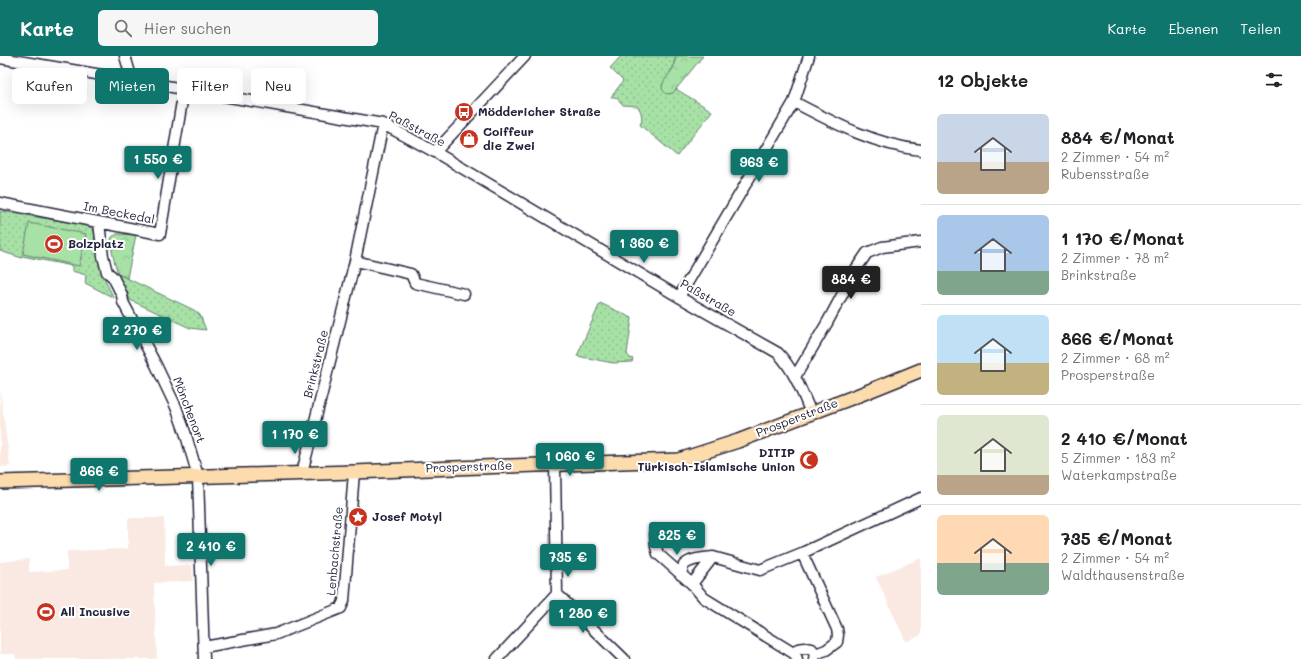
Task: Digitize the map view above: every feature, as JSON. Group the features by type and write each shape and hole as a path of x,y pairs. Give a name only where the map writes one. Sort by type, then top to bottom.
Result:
{"main road":[{"name":"Prosperstraße","path":"0,482 354,472 679,460 738,441 921,370"}],"street":[{"path":"125,56 128,68"},
{"path":"434,152 525,56"},
{"path":"679,297 794,102 809,56"},
{"name":"Paßstraße","path":"0,58 95,74"},
{"name":"Paßstraße","path":"243,100 384,124 679,297 778,353 786,361 795,377 811,413"},
{"path":"794,102 848,130 900,148 921,150"},
{"name":"Im Beckedal","path":"0,203 160,234 182,104"},
{"name":"Brinkstraße","path":"302,473 355,261 384,124"},
{"name":"Mönchenort","path":"99,223 102,256 107,272 113,277 176,407 198,476 204,659"},
{"path":"795,377 827,323 859,264 867,253 882,247 921,242"},
{"path":"355,261 411,274 415,282 464,294"},
{"path":"497,659 557,594 555,465"},
{"name":"Lenbachstraße","path":"204,647 276,634 341,608 344,601 354,472"},
{"path":"681,575 682,568 688,562 701,558 713,557 760,570 802,553 921,498"},
{"path":"655,530 658,554 692,584 704,598 796,656 798,649 805,648 812,649 815,657 837,642 838,629 802,553"},
{"path":"692,584 713,557"},
{"path":"557,594 624,659"}],"shaded area":[{"path":"0,389 10,466 0,467"},
{"path":"128,518 164,518 165,566 192,565 193,581 154,583 157,659 16,659 15,654 0,654 0,562 29,559 29,572 67,570 67,551 128,549"},
{"path":"921,558 921,635 906,642 876,577"}],"green space":[{"path":"621,56 677,56 674,61 673,68 662,85 673,92 676,89 712,111 677,156 640,125 642,115 637,106 623,105 616,98 611,97 623,81 610,68"},
{"path":"677,56 703,56 673,93 666,94 662,89 662,86 673,68"},
{"path":"0,211 87,225 94,230 100,265 114,298 85,283 86,275 72,271 72,266 22,256 22,258 0,251"},
{"name":"Bolzplatz","path":"29,223 86,234 79,266 23,254"},
{"path":"117,234 136,235 127,278 118,274 113,255 111,240 112,237"},
{"path":"118,274 194,310 200,315 206,330 190,328 130,300"},
{"path":"600,303 632,318 627,354 633,359 632,362 613,363 577,356"}],"place":[{"name":"Möddericher Straße","path":"464,112"},
{"name":"Coiffeur die Zwei","path":"469,139"},
{"name":"Bolzplatz","path":"54,244"},
{"name":"DITIP Türkisch-Islamische Union","path":"809,460"},
{"name":"Josef Motyl","path":"358,517"},
{"name":"All Incusive","path":"46,612"}]}
